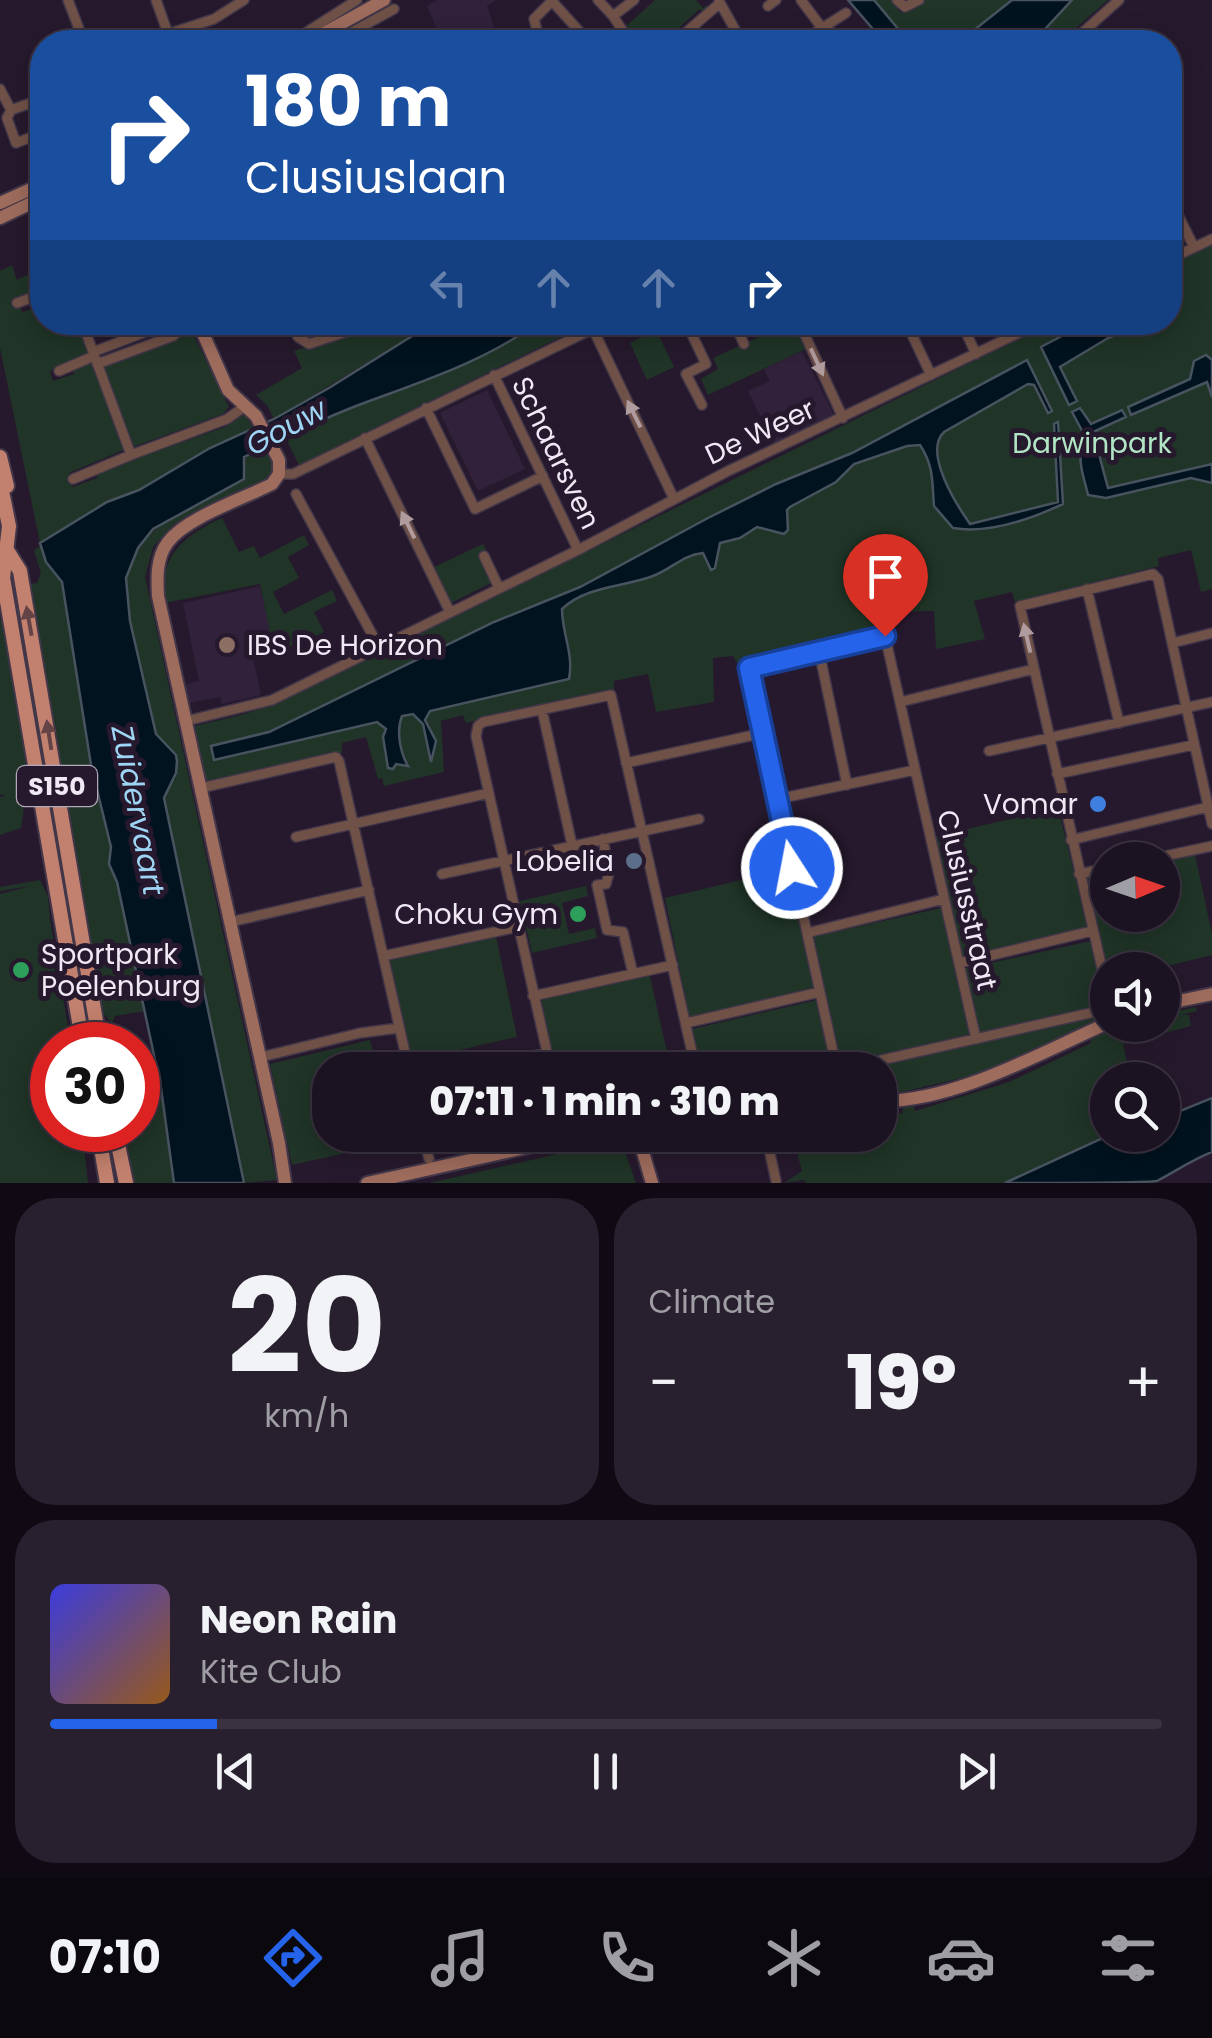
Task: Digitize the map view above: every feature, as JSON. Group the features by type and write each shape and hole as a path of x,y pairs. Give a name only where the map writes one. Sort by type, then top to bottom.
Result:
{"main road":[{"name":"S150","path":"0,456 18,544 96,1022"},
{"name":"S150","path":"0,481 9,523 2,578 79,1022"},
{"name":"S150","path":"4,544 20,571"},
{"path":"29,810 36,778"},
{"path":"43,874 58,896"},
{"path":"93,1006 103,1022"},
{"path":"102,1152 107,1183"},
{"path":"120,1152 126,1183"}],"street":[{"path":"68,0 79,30"},
{"path":"156,0 167,30"},
{"path":"190,30 214,20 244,0"},
{"path":"335,30 345,14 368,0"},
{"path":"598,0 623,30"},
{"path":"614,16 634,0"},
{"path":"801,0 825,28"},
{"path":"901,4 919,0"},
{"path":"1086,29 1119,0"},
{"path":"537,30 536,16 551,1 578,30"},
{"path":"688,30 719,1 735,30"},
{"path":"351,30 389,4"},
{"path":"314,30 359,7 389,4"},
{"path":"337,30 359,7"},
{"path":"358,28 359,7"},
{"path":"821,30 846,13"},
{"path":"0,89 11,110"},
{"path":"30,103 11,110 7,118 16,143 30,138"},
{"path":"0,203 30,189"},
{"path":"0,218 30,204"},
{"path":"1182,223 1194,247"},
{"path":"1182,253 1212,239"},
{"path":"17,303 30,298"},
{"path":"87,335 131,455"},
{"path":"59,371 143,335"},
{"path":"204,335 228,390 250,412 277,456 280,474 272,484 186,526 168,541 157,572 158,596 288,1183"},
{"path":"299,335 304,344 336,335"},
{"path":"280,474 293,474 581,335"},
{"path":"597,335 674,499"},
{"path":"692,335 706,364 686,374 702,405"},
{"path":"740,335 744,344"},
{"path":"805,335 843,418"},
{"path":"912,335 932,374"},
{"path":"966,335 976,354"},
{"name":"De Weer","path":"186,721 272,700 674,499 1018,335"},
{"name":"Schaarsven","path":"494,375 578,550"},
{"path":"426,408 475,509 542,476"},
{"path":"73,479 250,412"},
{"path":"365,438 450,612"},
{"path":"296,494 378,647"},
{"path":"484,556 500,588"},
{"path":"1090,922 1020,606 1153,574 1158,579 1193,745 1207,775 1212,824"},
{"path":"1088,589 1119,723"},
{"path":"1172,643 1212,633"},
{"name":"Clusiusstraat","path":"819,651 885,636 976,1039"},
{"path":"833,1052 749,668 819,651 846,785"},
{"path":"900,702 1034,669"},
{"path":"547,1052 476,736 483,722 611,695 692,1052"},
{"path":"989,751 1212,702"},
{"path":"542,710 572,844"},
{"path":"626,763 763,733"},
{"path":"1057,774 1193,745"},
{"path":"201,788 336,757 405,1052"},
{"path":"778,799 915,770"},
{"path":"296,837 488,793"},
{"path":"1072,840 1208,806"},
{"path":"442,874 699,818"},
{"path":"603,839 610,873 606,884 598,885 599,900 608,930 624,932 632,974"},
{"path":"1180,853 1212,846"},
{"path":"1079,874 1090,872"},
{"path":"230,922 368,890"},
{"path":"807,932 944,899"},
{"path":"383,956 518,927"},
{"path":"958,963 1090,931"},
{"path":"532,996 673,964"},
{"path":"686,1023 820,992"},
{"path":"1180,1001 1212,998"},
{"path":"897,1057 1090,1013"},
{"path":"260,1057 360,1033 400,1028"},
{"path":"897,1101 914,1100 985,1078 1090,1031"},
{"path":"367,1183 502,1152"},
{"path":"646,1152 652,1183"},
{"path":"770,1152 776,1181"}],"shaded area":[{"path":"437,0 496,0 487,6 495,30 438,30 427,6"},
{"path":"802,351 834,415 774,445 748,391 770,381 764,369"},
{"path":"487,390 525,469 478,491 440,413"},
{"name":"IBS De Horizon","path":"260,586 273,643 251,648 261,695 222,704 220,697 189,703 185,685 199,681 183,603"}],"green space":[{"path":"655,0 696,0 703,8 713,2 676,30 625,27"},
{"path":"874,0 891,0 901,13 922,0 1012,0 974,30 899,30"},
{"path":"1072,0 1108,0 1074,30 1044,30"},
{"name":"Darwinpark","path":"1212,242 1212,589 1201,592 1191,550 1158,558 1159,566 1015,602 1012,592 974,601 985,639 936,649 934,611 897,612 879,622 881,630 836,645 737,663 733,656 713,658 714,702 656,712 648,674 614,681 614,690 466,723 463,715 441,721 444,772 384,786 382,778 378,779 366,737 342,743 342,753 205,781 195,726 289,698 1027,335 1182,335 1182,257"},
{"path":"12,265 17,280 30,273 30,297 19,301 22,312 30,310 30,335 83,335 89,355 50,371 53,381 74,374 73,368 92,361 126,449 69,473 73,487 97,478 98,472 225,427 245,414 253,428 139,490 107,502 40,543 0,348 0,271"},
{"path":"179,335 193,335 229,407 223,414 133,447 102,368"},
{"path":"347,335 413,335 274,419 256,395 302,368 294,351"},
{"path":"564,335 299,465 285,437 473,360 517,337"},
{"path":"646,335 658,335 674,367 647,380 630,343"},
{"path":"764,335 801,335 808,348 708,395 701,379 718,369 713,358"},
{"path":"264,447 273,464 272,479 174,524 153,547 145,577 277,1180 244,1183 164,798 177,761 156,735 125,595 129,571 150,535 183,510 244,479 242,460"},
{"path":"222,518 239,552 254,546 260,558 304,535 309,545 288,557 299,578 273,592 284,614 332,590 337,601 314,612 324,632 297,645 254,654 253,647 272,642 260,584 165,603 165,573 176,550 196,532"},
{"path":"483,544 487,552 478,556 491,583 451,603 434,567"},
{"path":"41,545 46,562 62,581 91,765 111,848 109,864 117,882 145,1011 115,1016 112,1022 100,1010 96,989 29,584 37,583 41,573 34,551"},
{"path":"0,617 19,695 26,775 21,828 0,835 0,797 6,796 0,794"},
{"path":"1058,808 1088,928 962,959 936,836"},
{"path":"1194,850 1212,934 1212,955 1180,963 1180,952 1104,952 1099,932 1180,932 1180,854"},
{"path":"788,869 815,991 690,1020 665,898"},
{"name":"Sportpark Poelenburg","path":"40,880 48,896 67,1022 30,1022 30,1152 84,1152 88,1183 0,1183 0,894 30,886 0,891 0,887"},
{"path":"586,886 588,896 562,903 569,934 595,928 597,938 532,953 520,901"},
{"path":"941,908 969,1034 892,1052 838,1052 812,937"},
{"path":"496,936 517,1037 451,1052 409,1052 388,960"},
{"path":"1091,941 1090,1008 979,1034 964,969"},
{"path":"649,972 667,1052 552,1052 540,998"},
{"path":"817,1000 829,1052 697,1052 692,1029"},
{"path":"1196,1007 1197,1011 1181,1015 1189,1015 1191,1026 1180,1029 1180,1010"},
{"path":"1090,1016 1090,1025 988,1072 897,1093 897,1059"},
{"path":"370,1040 373,1052 320,1052"},
{"path":"1131,1042 1123,1044 1127,1062 1090,1062 1090,1142 1005,1183 784,1183 802,1171 797,1152 897,1152 897,1114 903,1113 902,1104 913,1103 915,1111 1009,1082 1091,1043"},
{"path":"312,1054 312,1152 350,1152 292,1165 270,1064"},
{"path":"160,1088 174,1183 133,1183 127,1152 160,1152"},
{"path":"566,1152 625,1152 636,1183 429,1183"}],"water":[{"path":"848,0 874,0 899,30 874,30"},
{"path":"1012,0 1072,0 1044,30 974,30"},
{"path":"414,335 520,335 473,360 299,430 244,457 244,479 153,529 138,548 126,578 130,621 156,734 176,755 176,773 164,798 244,1183 174,1183 160,1083 160,1022 147,1022 117,882 109,864 111,847 91,765 62,582 46,562 40,543 107,502 139,490 210,448 274,419"},
{"path":"1064,335 1116,335 1060,367 1077,401 1069,405 1041,347"},
{"path":"1206,355 1212,360 1212,397 1207,382 1131,415 1128,407 1190,379 1194,361"},
{"path":"1027,360 1052,411 1048,413 1034,385 1028,384 944,432 937,452 939,465 970,524 1058,502 1054,424 1058,422 1063,504 1009,524 953,528 934,506 932,474 925,453 920,445 907,446 854,464 836,482 790,507 788,530 784,534 757,527 740,538 720,543 715,568 711,570 703,553 696,554 653,576 594,591 572,601 562,609 569,679 430,711 425,720 436,741 431,762 423,724 413,714 402,716 399,728 408,766 396,764 393,769 388,768 383,737 386,729 377,722 214,760 211,746 269,732 494,622 580,587 776,484 852,453"},
{"path":"1080,408 1091,424 1122,410 1126,417 1093,432 1108,488 1212,464 1212,483 1191,478 1106,498 1088,495 1081,459 1087,440 1072,412"},
{"path":"1212,1098 1212,1152 1157,1181 1005,1183 1090,1144 1090,1152 1180,1152 1180,1111"}],"place":[{"name":"IBS De Horizon","path":"227,645"},
{"name":"Vomar","path":"1098,804"},
{"name":"Lobelia","path":"634,861"},
{"name":"Choku Gym","path":"578,914"},
{"name":"Sportpark Poelenburg","path":"21,970"}],"route":[{"path":"792,868 749,668 885,636"}],"water label":[{"name":"Gouw","path":"286,427"},
{"name":"Zuidervaart","path":"138,810"}]}
